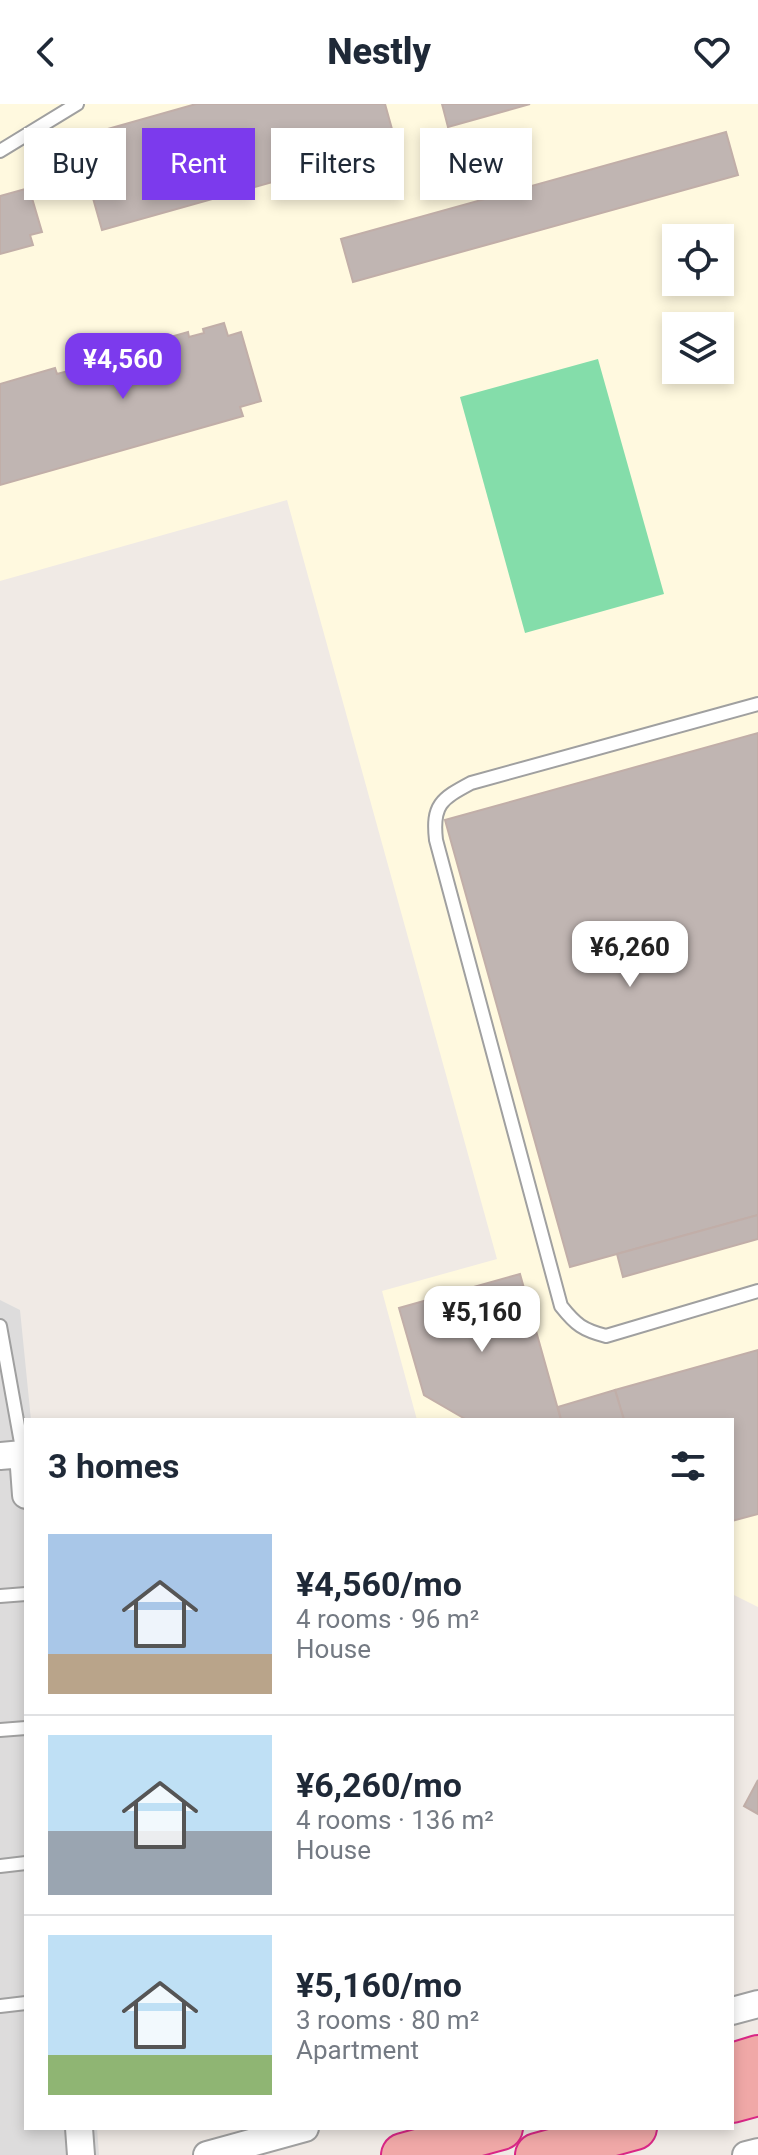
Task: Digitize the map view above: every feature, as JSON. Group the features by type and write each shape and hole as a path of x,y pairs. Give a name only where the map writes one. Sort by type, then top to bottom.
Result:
{"highway":[{"path":"734,2064 758,2057"},
{"path":"734,2100 758,2094"},
{"path":"403,2155 494,2130"},
{"path":"537,2155 628,2130"}],"street":[{"path":"11,1455 24,1490"},
{"path":"734,2010 758,2004"},
{"path":"79,2130 81,2155"},
{"path":"207,2155 298,2130"},
{"path":"746,2155 758,2152"}],"lane":[{"path":"0,151 77,104"},
{"path":"758,704 471,783 445,797 433,817 436,840 561,1306 585,1331 606,1336 758,1291"},
{"path":"0,1326 11,1455"},
{"path":"0,1596 24,1594"},
{"path":"0,1730 24,1728"},
{"path":"0,1866 24,1863"},
{"path":"0,2006 24,2003"}],"shaded area":[{"path":"0,104 758,104 758,1607 734,1595 734,1418 416,1418 382,1291 497,1259 287,500 0,581"},
{"path":"0,1300 20,1310 31,1418 24,1418 24,2130 97,2130 99,2155 0,2155"}],"green space":[{"path":"598,359 664,594 525,633 460,397"}],"building":[{"path":"196,104 385,104 392,128 271,128 271,182 255,187 255,128 142,128 142,200 209,200 102,230 94,200 126,200 126,128 111,128"},
{"path":"442,104 530,104 448,127"},
{"path":"726,132 738,175 353,282 341,239 481,200 532,200 532,186"},
{"path":"24,189 24,200 33,200 42,232 30,235 33,245 0,254 0,196"},
{"path":"224,323 228,336 241,332 261,401 240,407 243,416 0,485 0,384 55,368 57,374 87,366 86,361 188,332 189,337 204,333 203,329"},
{"path":"758,733 758,1215 570,1267 445,820"},
{"path":"758,1215 758,1239 623,1277 617,1254"},
{"path":"520,1274 560,1418 464,1418 424,1395 399,1308"},
{"path":"758,1350 758,1514 734,1520 734,1418 623,1418 615,1390"},
{"path":"615,1390 623,1418 561,1418 558,1407"},
{"path":"758,1780 758,1814 744,1806"}]}
